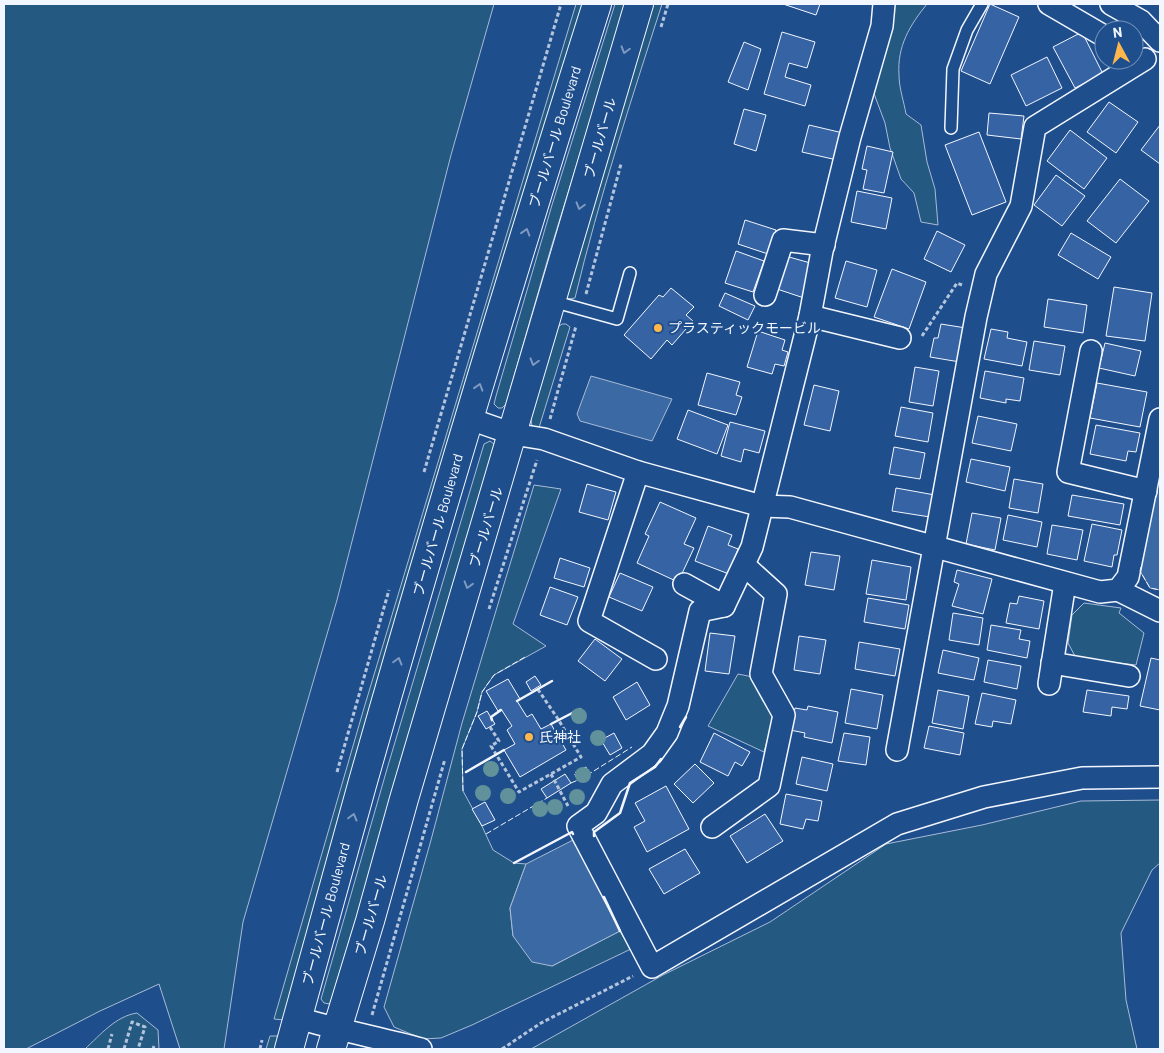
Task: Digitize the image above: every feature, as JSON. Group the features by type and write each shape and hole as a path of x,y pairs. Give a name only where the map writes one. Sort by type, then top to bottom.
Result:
{"street":[{"name":"ブールバール Boulevard","path":"289,1049 362,784 470,419 597,4"},
{"name":"ブールバール","path":"334,1039 639,4"},
{"path":"724,606 752,547 810,316 824,245 850,137 882,26 884,4"},
{"path":"1050,4 1094,30"},
{"path":"1111,4 1141,21 1160,41"},
{"path":"897,750 982,292 986,274 1021,206 1035,127 1146,56"},
{"path":"765,295 783,240 824,245"},
{"path":"810,316 909,340"},
{"path":"1091,351 1068,472 1146,491"},
{"path":"470,419 513,434 544,439 638,472 762,506 790,507 1100,592 1118,590 1160,611"},
{"path":"1118,590 1128,577 1160,419"},
{"path":"638,472 589,621 656,659"},
{"path":"712,826 769,786 784,715 761,674 776,594 744,565"},
{"path":"1048,684 1066,583"},
{"path":"684,584 724,606"},
{"path":"724,606 700,611 678,706 667,733 652,754 612,784 596,813 578,826 652,967 897,824 984,797 1082,778 1160,777"},
{"path":"1052,662 1129,676"},
{"path":"298,1018 334,1039 366,1035 421,1049"}],"lane":[{"path":"951,128 953,69 967,30 982,4"},
{"path":"552,301 617,319 630,273"}],"path":[{"path":"659,34 668,4"},
{"path":"487,616 544,439 623,156"},
{"path":"909,340 957,283 982,292"},
{"path":"490,727 499,741 491,746 520,792 581,757 537,688"},
{"path":"366,1035 446,754"},
{"path":"551,774 578,826"},
{"path":"502,1049 541,1023 652,967"},
{"path":"124,1049 132,1022 145,1027 138,1049"},
{"path":"108,1049 112,1034"}],"shaded area":[{"path":"4,4 494,4 451,155 337,600 243,922 224,1049 180,1049 159,984 100,1011 26,1049 4,1049"},
{"path":"576,4 587,4 284,1020 274,1019 364,708"},
{"path":"615,4 626,4 551,248 506,404 502,408 498,408 494,404 496,396 552,205"},
{"path":"650,4 662,4 605,187 575,298 564,298"},
{"path":"895,4 927,4 910,28 902,45 899,80 906,114 921,125 927,162 935,189 938,225 921,222 914,193 901,179 890,148 885,123 873,91 889,11"},
{"path":"562,324 570,327 538,431 532,426 532,413 558,327"},
{"path":"591,376 672,399 652,441 580,421 577,414"},
{"path":"490,441 495,445 406,755 330,1004 324,1003 321,999 387,769 484,444"},
{"path":"1160,462 1160,590 1150,588 1140,571"},
{"path":"534,485 561,489 513,624 546,646 494,675 482,692 477,712 462,749 463,791 493,850 514,863 526,864 510,908 513,936 552,966 620,931 631,949 472,1025 441,1038 423,1039 394,1027 384,1007 462,723"},
{"path":"1084,603 1121,608 1119,613 1144,633 1136,665 1076,658 1068,643 1072,615"},
{"path":"738,674 753,677 774,716 764,752 708,726"},
{"path":"1160,800 1160,863 1152,870 1121,933 1126,1000 1137,1049 531,1049 663,975 770,922 886,844 982,825 1081,801"},
{"path":"575,839 620,931 552,966 532,962 513,936 510,908 526,864"},
{"path":"137,1013 158,1030 159,1049 85,1049 115,1022"},
{"path":"270,1036 279,1036 276,1049 266,1049"}],"building":[{"path":"783,4 820,4 816,15"},
{"path":"990,4 1019,17 990,84 961,71"},
{"path":"782,32 815,42 807,68 789,63 785,77 811,85 805,106 764,94"},
{"path":"1082,32 1094,56 1094,70 1101,70 1103,74 1075,88 1053,47"},
{"path":"744,42 761,49 748,90 728,82"},
{"path":"1047,57 1062,88 1026,106 1011,75"},
{"path":"1109,102 1138,122 1116,153 1087,132"},
{"path":"744,109 766,115 756,151 734,144"},
{"path":"989,113 1024,116 1021,139 987,135"},
{"path":"809,125 843,133 837,160 802,152"},
{"path":"1160,125 1160,164 1141,150"},
{"path":"1070,130 1107,158 1084,189 1047,161"},
{"path":"979,132 1006,202 972,215 945,145"},
{"path":"867,146 893,152 884,193 863,189 867,170 862,169"},
{"path":"1056,175 1085,196 1062,226 1034,205"},
{"path":"1120,179 1149,201 1116,243 1087,221"},
{"path":"857,191 892,198 886,229 851,222"},
{"path":"745,220 776,230 768,254 738,244"},
{"path":"937,231 965,245 951,272 924,259"},
{"path":"1071,233 1111,257 1098,279 1058,255"},
{"path":"736,251 764,261 753,292 725,283"},
{"path":"789,257 814,264 807,299 777,289"},
{"path":"846,261 877,270 867,307 835,298"},
{"path":"892,269 926,282 909,329 874,317"},
{"path":"1114,287 1152,293 1145,341 1106,336"},
{"name":"プラスティックモービル","path":"671,288 694,307 686,315 693,321 672,345 667,340 651,359 624,335 659,295 663,297"},
{"path":"725,293 755,306 748,320 719,306"},
{"path":"1048,299 1087,305 1083,333 1044,327"},
{"path":"941,324 966,328 960,362 930,357 934,338 938,338"},
{"path":"991,329 1008,332 1007,338 1027,342 1022,366 984,359"},
{"path":"758,331 785,340 782,350 788,352 784,366 775,364 772,374 747,367"},
{"path":"1034,341 1065,346 1060,375 1029,370"},
{"path":"1105,343 1141,351 1135,376 1099,368"},
{"path":"915,367 939,371 933,406 909,402"},
{"path":"985,371 1024,378 1020,401 1006,399 1006,403 980,398"},
{"path":"707,373 740,382 736,395 742,397 736,415 698,405"},
{"path":"1097,383 1147,392 1140,427 1090,418"},
{"path":"814,385 839,391 830,431 804,425"},
{"path":"901,407 933,413 928,442 895,436"},
{"path":"688,410 728,425 717,454 677,439"},
{"path":"978,416 1017,424 1011,451 972,443"},
{"path":"730,422 765,431 759,453 744,449 741,462 721,456"},
{"path":"1096,425 1140,433 1136,452 1128,451 1126,461 1090,454"},
{"path":"894,447 925,453 920,479 889,474"},
{"path":"971,459 1010,467 1005,491 966,482"},
{"path":"1014,479 1043,484 1038,513 1009,508"},
{"path":"587,484 616,492 608,520 579,512"},
{"path":"896,488 935,495 930,517 892,511"},
{"path":"1072,495 1124,504 1120,525 1068,516"},
{"path":"660,502 696,518 684,544 694,548 678,582 637,563 649,536 645,534"},
{"path":"972,513 1001,518 995,550 966,544"},
{"path":"1008,515 1042,522 1037,547 1003,540"},
{"path":"1092,524 1122,530 1117,555 1114,555 1112,567 1084,561"},
{"path":"1052,525 1083,530 1077,560 1047,554"},
{"path":"708,526 732,535 728,545 738,549 729,574 695,561"},
{"path":"811,552 840,556 834,590 805,585"},
{"path":"560,558 590,568 584,587 554,578"},
{"path":"872,560 911,567 906,600 866,594"},
{"path":"957,570 992,579 983,614 952,606 959,584 954,582"},
{"path":"620,573 653,587 642,611 609,597"},
{"path":"550,587 578,597 567,625 540,615"},
{"path":"1019,596 1044,601 1039,629 1006,623 1010,603 1017,604"},
{"path":"868,598 909,605 905,629 864,622"},
{"path":"953,613 983,618 979,645 949,640"},
{"path":"991,625 1021,630 1019,639 1030,641 1027,658 987,650"},
{"path":"710,633 735,636 729,674 705,671"},
{"path":"799,636 826,640 820,674 794,670"},
{"path":"595,639 622,659 605,681 578,661"},
{"path":"859,642 900,649 895,676 855,669"},
{"path":"943,650 979,658 974,680 938,673"},
{"path":"1151,658 1160,660 1160,710 1140,706"},
{"path":"988,660 1021,666 1017,689 984,682"},
{"path":"535,676 541,685 531,691 526,682"},
{"path":"508,679 520,699 517,701 527,717 532,714 541,729 551,724 566,750 520,777 504,750 515,744 507,730 512,726 501,709 498,711 486,691"},
{"path":"637,682 650,705 626,720 613,697"},
{"path":"851,689 883,695 877,729 845,723"},
{"path":"938,690 969,696 963,729 932,723"},
{"path":"1087,690 1129,696 1127,709 1112,707 1111,716 1083,712"},
{"path":"982,693 1016,700 1011,724 993,721 992,727 975,724"},
{"path":"808,706 838,712 832,743 804,737 805,733 790,730 795,708 807,710"},
{"path":"487,711 495,724 486,729 478,716"},
{"path":"929,726 964,733 960,755 924,748"},
{"path":"614,733 622,748 610,755 601,740"},
{"path":"714,733 750,752 742,766 735,762 728,776 700,762"},
{"path":"844,733 870,737 866,765 838,761"},
{"path":"802,757 833,764 827,791 796,784"},
{"path":"695,764 714,783 693,803 674,784"},
{"path":"565,774 571,783 547,798 541,789"},
{"path":"666,786 689,829 647,852 634,827 645,821 635,803"},
{"path":"786,794 822,801 818,821 806,819 803,829 780,824"},
{"path":"485,802 495,820 482,826 472,809"},
{"path":"765,814 783,841 747,863 730,836"},
{"path":"685,849 700,873 664,894 649,869"}],"fence":[{"path":"1141,567 1140,571 1150,588 1160,590"},
{"path":"463,791 462,749 477,712 482,692 494,675 525,657"},
{"path":"541,687 552,681"},
{"path":"520,699 532,693"},
{"path":"562,718 580,709"},
{"path":"680,728 686,717"},
{"path":"551,724 557,721"},
{"path":"571,783 578,780 574,773 586,767 589,774 632,747"},
{"path":"499,753 504,750"},
{"path":"466,772 491,758"},
{"path":"594,832 620,813 630,783 655,767 660,760"},
{"path":"486,834 547,798"}],"wall":[{"path":"517,701 552,681"},
{"path":"551,724 580,709"},
{"path":"492,720 491,717 501,710"},
{"path":"680,727 686,717"},
{"path":"466,772 504,750"},
{"path":"594,836 594,832 620,813 630,783 655,767 661,759"},
{"path":"514,863 572,832 573,834"},
{"path":"604,897 620,931"}],"place":[{"name":"プラスティックモービル","path":"658,328"},
{"name":"氏神社","path":"529,737"}]}
